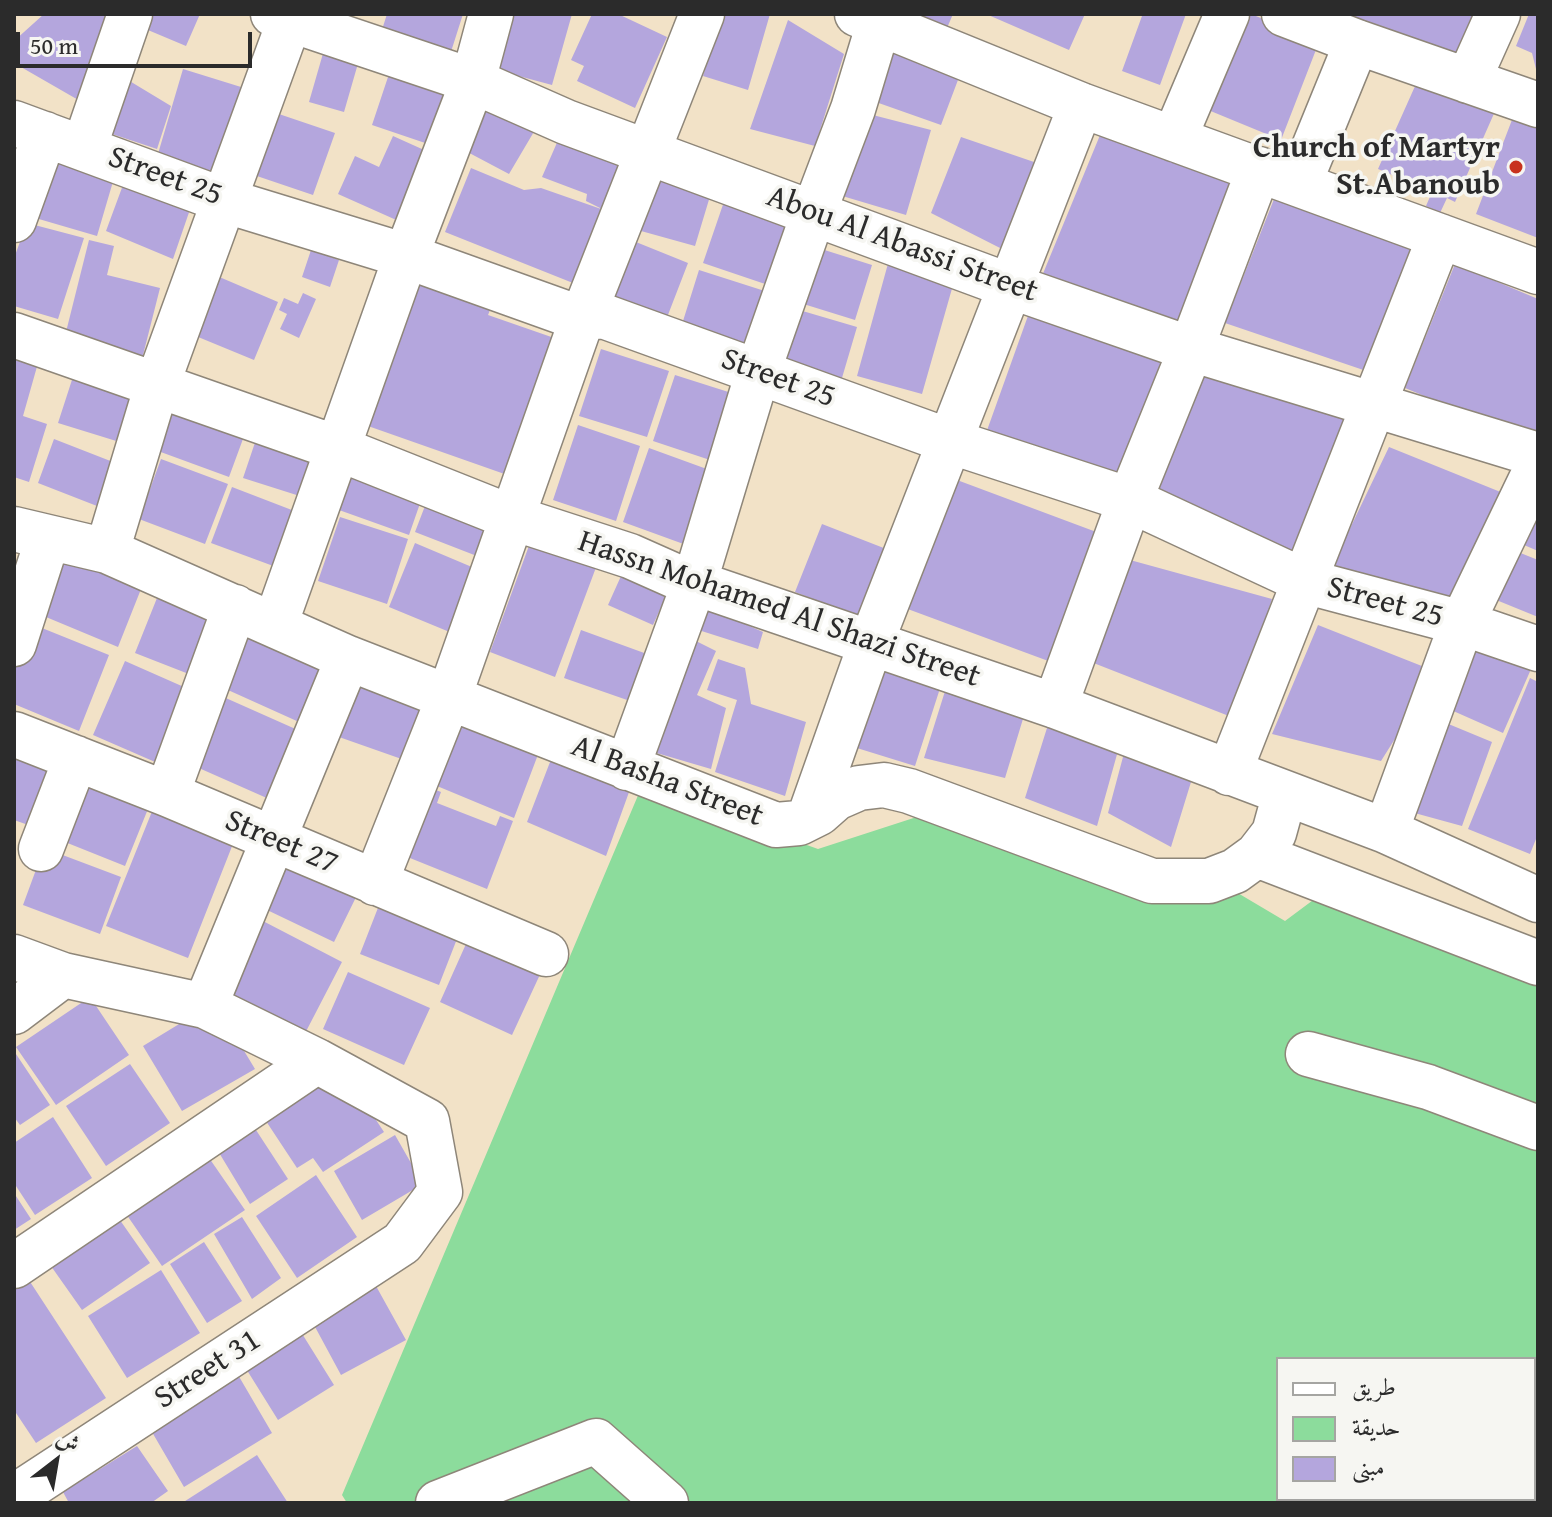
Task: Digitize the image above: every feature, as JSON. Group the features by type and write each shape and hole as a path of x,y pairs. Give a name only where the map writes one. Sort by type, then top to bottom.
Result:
{"street":[{"path":"14,220 48,135 130,14"},
{"path":"275,625 406,256 473,81 491,14"},
{"path":"375,883 449,697 582,319 702,14"},
{"path":"1174,139 1227,14"},
{"path":"1468,81 1498,14"},
{"path":"1291,15 1357,42 1538,105"},
{"path":"107,551 157,385 285,16"},
{"name":"Abou Al Abassi Street","path":"285,16 473,81 566,122 1010,286 1191,349 1538,455"},
{"path":"627,768 695,581 758,372 853,109 868,19 1081,105 1538,272"},
{"path":"1299,184 1357,42"},
{"path":"809,818 871,643 1081,105"},
{"name":"Street 25","path":"48,135 223,200 406,256 582,319 603,316 949,441 1130,500 1304,581 1462,623 1538,649"},
{"path":"1055,706 1130,500 1259,169"},
{"path":"1229,773 1440,236"},
{"name":"Hassn Mohamed Al Shazi Street","path":"14,335 337,448 513,518 630,556 675,576 1055,706 1386,831 1538,900"},
{"path":"1386,831 1462,623 1538,465"},
{"path":"14,644 31,534"},
{"name":"Al Basha Street","path":"31,534 107,551 348,658 776,825 799,823 819,813 836,798 859,788 884,785 909,791 1152,881 1209,881 1235,871 1257,855 1274,833 1285,793"},
{"path":"167,794 235,607"},
{"path":"205,1006 348,658"},
{"name":"Street 27","path":"14,734 167,794 546,954"},
{"path":"41,849 76,758"},
{"path":"1257,855 1538,963"},
{"path":"14,957 63,975 205,1006 317,1061 14,1266"},
{"path":"14,1012 63,975"},
{"path":"1308,1054 1428,1087 1538,1128"},
{"name":"Street 31","path":"14,1497 402,1243 440,1192 427,1121 317,1061"},
{"path":"438,1503 596,1441 666,1503"}],"green space":[{"path":"642,786 818,849 929,813 1231,889 1285,921 1332,886 1538,964 1538,1503 347,1503 342,1495"}],"building":[{"path":"44,14 118,14 87,105 14,63 14,41"},
{"path":"139,14 200,14 186,46 136,25"},
{"path":"387,14 463,14 449,58 380,36"},
{"path":"507,14 572,14 552,85 489,68"},
{"path":"592,14 618,14 667,37 635,108 577,81 584,66 571,60"},
{"path":"722,14 770,14 748,90 703,76"},
{"path":"910,14 953,14 947,28"},
{"path":"986,14 1085,14 1069,50"},
{"path":"1136,14 1186,14 1160,85 1122,71 1142,16"},
{"path":"1234,14 1251,14 1319,42 1281,140 1196,105"},
{"path":"1342,14 1482,14 1463,61"},
{"path":"1529,14 1538,14 1538,77 1532,53 1516,46"},
{"path":"788,20 844,54 815,146 750,129"},
{"path":"894,38 964,64 941,125 873,101"},
{"path":"324,50 359,60 344,112 309,102"},
{"path":"393,62 456,84 434,146 372,125"},
{"path":"183,69 241,87 214,182 155,164"},
{"path":"113,71 171,106 157,149 94,128"},
{"path":"1420,75 1496,109 1455,202 1447,198 1440,213 1426,206 1432,192 1378,169"},
{"path":"491,90 545,113 509,174 458,147"},
{"path":"273,112 335,133 313,195 251,174"},
{"name":"Church of Martyr St.Abanoub","path":"1515,112 1538,121 1538,238 1476,214"},
{"path":"865,113 931,130 906,215 839,195"},
{"path":"566,122 633,153 583,287 445,232 471,168 524,190 541,188 604,210 586,201 587,194 542,177"},
{"path":"1105,123 1239,185 1189,327 1042,276"},
{"path":"393,136 433,154 403,223 338,194 355,156 379,167"},
{"path":"961,137 1034,162 1004,250 931,213"},
{"path":"54,142 119,161 97,236 32,217"},
{"path":"130,166 197,189 173,259 106,231"},
{"path":"660,167 714,183 695,246 641,231"},
{"path":"729,187 797,210 771,286 703,263"},
{"path":"1278,189 1418,239 1384,377 1225,323"},
{"path":"27,223 84,238 58,319 14,306 14,258"},
{"path":"89,240 114,246 107,275 160,288 142,359 64,340"},
{"path":"631,240 688,263 661,333 604,311"},
{"path":"815,247 872,265 855,320 797,302"},
{"path":"311,250 339,260 330,287 302,277"},
{"path":"889,260 955,278 922,394 857,376"},
{"path":"1455,264 1538,299 1538,443 1405,388"},
{"path":"699,270 771,293 749,360 678,337"},
{"path":"210,273 278,302 254,360 186,332"},
{"path":"418,280 492,305 488,315 560,340 513,477 368,426"},
{"path":"303,293 316,299 299,338 280,329 287,314 279,310 284,298 298,304"},
{"path":"1034,299 1175,351 1126,487 985,436"},
{"path":"789,307 857,327 839,388 771,367"},
{"path":"14,348 40,356 23,416 47,424 29,482 14,477"},
{"path":"601,349 669,371 647,437 579,416"},
{"path":"81,352 148,373 126,444 58,423"},
{"path":"1204,360 1354,421 1293,571 1148,498"},
{"path":"675,375 741,396 719,463 653,441"},
{"path":"184,384 254,409 229,477 158,451"},
{"path":"264,416 326,436 306,498 243,478"},
{"path":"578,425 640,446 616,521 553,500"},
{"path":"54,439 113,462 97,506 38,483"},
{"path":"362,445 432,469 409,535 339,510"},
{"path":"1389,447 1503,493 1451,603 1332,566"},
{"path":"649,448 715,472 689,546 623,522"},
{"path":"161,459 228,484 205,544 139,519"},
{"path":"438,472 505,498 482,558 415,532"},
{"path":"1538,474 1538,551 1510,539"},
{"path":"957,480 1099,533 1051,662 905,608"},
{"path":"232,487 297,512 276,567 211,543"},
{"path":"541,513 607,538 555,677 490,652"},
{"path":"340,517 408,539 387,604 318,581"},
{"path":"822,524 894,552 867,620 795,592"},
{"path":"415,543 479,570 452,633 389,607"},
{"path":"1503,546 1538,560 1538,617 1484,595"},
{"path":"59,549 143,584 118,647 34,612"},
{"path":"630,556 675,576 653,625 608,605"},
{"path":"1130,560 1272,599 1234,718 1091,662"},
{"path":"159,593 223,618 199,678 135,653"},
{"path":"716,597 736,605 738,621 763,632 758,649 689,627 692,605 709,611"},
{"path":"236,620 326,660 299,722 208,681"},
{"path":"32,624 109,655 79,731 14,704 14,668"},
{"path":"1318,625 1437,672 1381,761 1272,734"},
{"path":"581,630 647,654 630,701 564,678"},
{"path":"1475,633 1535,660 1503,733 1442,706"},
{"path":"692,639 716,651 697,695 726,708 711,769 643,749"},
{"path":"876,653 943,679 915,766 844,744"},
{"path":"718,659 745,668 751,704 806,722 785,796 715,772 737,700 707,690"},
{"path":"125,661 193,691 162,765 93,735"},
{"path":"363,674 542,744 514,818 425,781 430,769 339,737"},
{"path":"1530,678 1538,682 1538,834 1530,854 1468,829"},
{"path":"946,688 1026,709 1005,778 924,758"},
{"path":"210,691 300,731 269,799 183,761"},
{"path":"1052,712 1121,740 1097,826 1025,798"},
{"path":"1434,718 1492,742 1462,826 1400,809"},
{"path":"1127,742 1195,769 1171,847 1108,813"},
{"path":"555,749 633,781 606,856 527,822"},
{"path":"14,751 54,765 34,827 14,820"},
{"path":"79,764 154,794 125,866 50,836"},
{"path":"426,786 441,792 437,803 496,826 500,816 513,821 487,889 400,854"},
{"path":"159,794 240,826 188,958 106,926"},
{"path":"44,848 121,877 100,934 23,905"},
{"path":"290,855 360,889 334,942 265,909"},
{"path":"383,895 462,926 439,985 360,954"},
{"path":"261,920 342,962 300,1043 219,1002"},
{"path":"470,935 543,968 512,1035 440,1002"},
{"path":"348,972 430,1008 404,1065 323,1029"},
{"path":"90,997 129,1055 56,1105 16,1047"},
{"path":"194,1015 223,1016 255,1069 182,1111 143,1046"},
{"path":"14,1051 50,1105 20,1125 14,1117"},
{"path":"130,1064 170,1123 106,1166 66,1106"},
{"path":"339,1064 384,1132 323,1172 313,1158 297,1168 262,1115"},
{"path":"53,1117 92,1178 35,1215 14,1183 14,1143"},
{"path":"256,1130 288,1179 250,1204 218,1151"},
{"path":"395,1135 423,1184 362,1220 334,1171"},
{"path":"205,1152 245,1210 162,1266 122,1208"},
{"path":"316,1175 357,1237 297,1278 256,1216"},
{"path":"14,1193 31,1219 14,1230"},
{"path":"115,1213 150,1263 82,1310 46,1259"},
{"path":"242,1217 281,1278 252,1299 214,1234"},
{"path":"204,1242 242,1301 207,1323 170,1264"},
{"path":"161,1270 200,1333 127,1378 88,1316"},
{"path":"23,1271 106,1398 36,1443 14,1410 14,1277"},
{"path":"371,1277 406,1340 341,1375 307,1312"},
{"path":"296,1324 334,1385 278,1420 240,1359"},
{"path":"234,1368 272,1433 184,1487 145,1420"},
{"path":"137,1446 168,1491 151,1503 69,1503 63,1492"},
{"path":"257,1455 288,1503 182,1503"}],"place":[{"name":"Church of Martyr St.Abanoub","path":"1516,167"}]}
